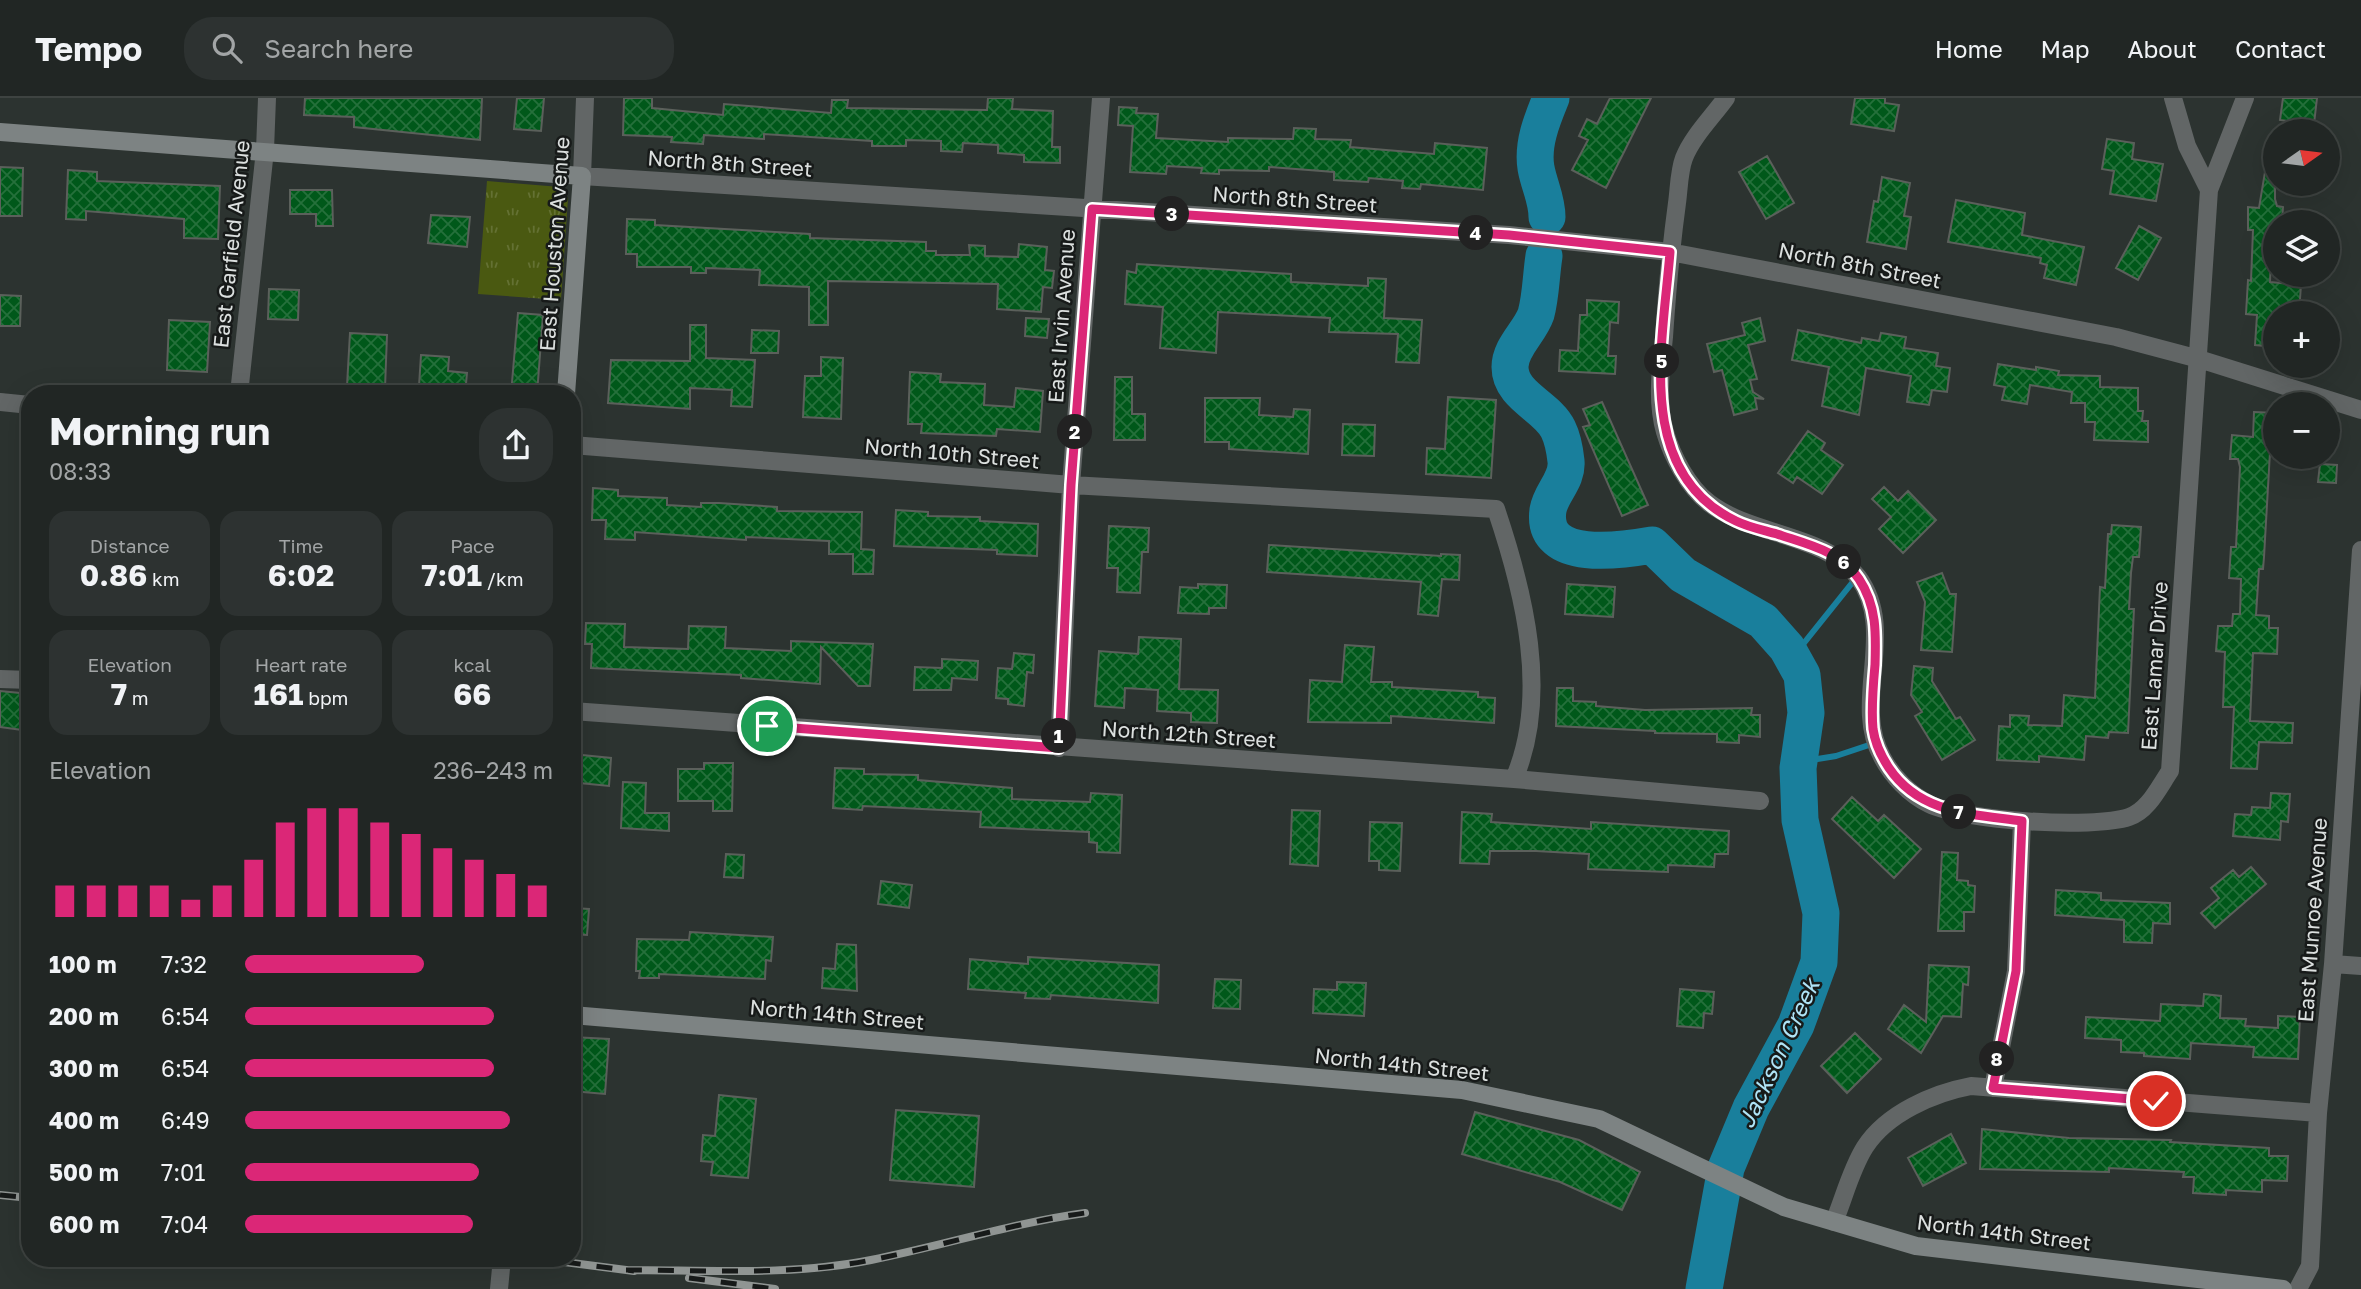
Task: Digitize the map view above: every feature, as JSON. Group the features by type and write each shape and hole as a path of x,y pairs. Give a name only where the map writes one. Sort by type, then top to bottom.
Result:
{"street":[{"name":"East Garfield Avenue","path":"240,385 265,150 267,98"},
{"name":"East Houston Avenue","path":"567,385 585,98"},
{"name":"East Irvin Avenue","path":"1059,748 1071,485 1101,98"},
{"name":"East Lamar Drive","path":"1726,98 1684,158 1670,252 1660,383 1665,432 1675,460 1706,501 1736,521 1817,548 1840,559 1857,576 1869,597 1876,622 1873,732 1881,755 1903,785 1931,805 2022,821 2106,821 2132,817 2149,802 2170,771 2209,190 2245,98"},
{"name":"East Lamar Drive","path":"2173,98 2188,146 2209,190"},
{"name":"North 8th Street","path":"0,132 582,176 1509,235 1670,252 2116,337 2199,359 2361,410"},
{"path":"0,402 21,404"},
{"name":"North 10th Street","path":"581,446 1071,485 1496,509 1507,541 1527,633 1532,708 1526,750 1514,779"},
{"name":"East Munroe Avenue","path":"2298,1289 2310,1266 2318,1113 2354,734 2361,550"},
{"path":"0,679 21,680"},
{"name":"North 12th Street","path":"581,712 1514,779 1760,801"},
{"path":"1993,1088 2016,971 2022,821"},
{"path":"2333,964 2361,966"},
{"name":"North 14th Street","path":"581,1016 1462,1090 1599,1119 1784,1207 1916,1246 2283,1289"},
{"path":"1834,1222 1866,1146 1885,1126 1907,1109 1951,1090 1971,1086 2318,1113"},
{"path":"499,1289 501,1267"}],"green space":[{"path":"487,181 560,187 568,198 561,300 478,294"}],"building":[{"path":"305,98 482,98 480,140 354,127 354,117 304,115"},
{"path":"517,98 544,98 541,131 514,129"},
{"path":"624,98 652,98 652,108 723,115 724,104 831,113 832,100 848,100 847,108 987,110 988,98 1013,98 1012,109 1053,111 1052,147 1060,147 1060,163 1024,162 1024,155 998,153 998,145 963,143 962,152 941,151 941,141 906,140 906,146 872,146 872,141 764,134 764,139 704,135 703,144 671,142 672,137 623,135"},
{"path":"1610,98 1651,98 1606,188 1572,170 1588,140 1579,136 1587,119 1597,124"},
{"path":"1855,98 1885,98 1885,103 1899,105 1894,131 1851,124"},
{"path":"2283,98 2317,98 2315,119 2280,119"},
{"path":"1119,107 1137,108 1136,113 1158,114 1156,138 1228,142 1228,138 1293,139 1294,128 1316,129 1315,139 1351,140 1350,147 1434,154 1435,143 1487,148 1483,190 1421,184 1420,189 1402,188 1403,181 1369,178 1368,182 1334,180 1334,172 1269,167 1269,171 1219,170 1219,174 1201,173 1202,168 1167,166 1166,174 1130,172 1133,126 1118,125"},
{"path":"2107,139 2134,143 2132,159 2163,164 2156,201 2110,194 2114,171 2102,169"},
{"path":"1767,156 1794,203 1766,219 1739,172"},
{"path":"0,167 23,168 22,216 0,216"},
{"path":"68,170 97,172 97,181 220,186 218,239 184,238 184,219 86,211 86,220 66,219"},
{"path":"1882,177 1910,183 1904,216 1911,217 1906,249 1867,242 1874,201 1878,202"},
{"path":"2263,184 2263,196 2275,196 2277,206 2283,207 2283,210 2263,210 2263,287 2301,287 2300,301 2263,301 2263,346 2255,345 2257,315 2246,314 2248,280 2251,281 2253,230 2248,230 2248,207 2259,208"},
{"path":"290,190 332,190 333,226 316,226 316,214 290,214"},
{"path":"1956,200 2025,213 2022,235 2084,247 2076,285 2044,278 2047,265 2040,263 2041,258 1948,242"},
{"path":"431,215 470,217 467,247 428,243"},
{"path":"627,219 655,220 655,225 810,234 810,238 926,242 926,251 936,251 936,255 970,255 969,245 985,246 985,256 1018,257 1019,244 1047,247 1045,270 1054,271 1052,288 1043,287 1041,312 997,309 998,284 828,281 828,325 809,325 809,287 759,285 760,270 706,268 706,273 691,273 691,267 637,267 637,254 626,254"},
{"path":"2139,226 2161,238 2138,280 2116,268"},
{"path":"1137,264 1291,274 1291,282 1368,286 1368,278 1386,279 1384,318 1422,320 1419,363 1396,362 1398,334 1329,332 1330,318 1218,312 1216,353 1160,348 1163,307 1125,304 1127,271 1136,273"},
{"path":"269,289 299,290 298,320 268,319"},
{"path":"0,295 21,296 20,326 0,326"},
{"path":"1587,300 1619,302 1618,323 1610,322 1608,356 1616,356 1615,374 1559,371 1560,350 1578,351 1580,315 1587,315"},
{"path":"518,313 543,315 538,385 512,385"},
{"path":"1026,318 1049,319 1047,338 1025,336"},
{"path":"1760,318 1765,341 1748,345 1757,379 1750,380 1753,392 1764,399 1755,398 1757,409 1734,415 1722,370 1714,372 1707,344 1745,335 1742,323"},
{"path":"169,320 210,322 207,372 167,370"},
{"path":"690,325 706,325 706,358 755,360 752,407 731,406 732,390 690,388 690,409 608,403 611,360 690,361"},
{"path":"752,330 779,331 778,353 751,353"},
{"path":"1798,330 1861,343 1862,338 1879,341 1881,333 1906,337 1904,348 1938,353 1936,366 1950,368 1947,392 1932,390 1929,405 1907,402 1911,376 1866,368 1859,415 1822,406 1829,367 1792,360"},
{"path":"350,333 387,335 385,385 347,385"},
{"path":"421,355 449,357 448,371 467,373 466,385 419,385"},
{"path":"821,357 843,358 841,419 803,417 805,376 821,376"},
{"path":"1998,364 2059,371 2058,375 2100,376 2100,387 2138,388 2138,411 2143,411 2142,421 2148,421 2148,442 2094,440 2095,422 2085,422 2085,403 2071,403 2072,392 2030,385 2027,404 2002,400 2005,387 1994,385"},
{"path":"910,372 941,374 940,382 985,384 984,405 1014,407 1016,388 1043,391 1040,432 997,429 996,436 921,433 922,424 908,424"},
{"path":"1115,377 1132,377 1132,414 1145,414 1145,440 1114,440"},
{"path":"1448,397 1496,400 1491,478 1426,474 1427,448 1445,449"},
{"path":"1205,398 1260,398 1259,415 1293,417 1294,409 1310,410 1308,454 1229,449 1229,442 1205,442"},
{"path":"1602,402 1648,505 1622,516 1583,427 1590,425 1583,409"},
{"path":"2254,412 2263,412 2263,469 2269,469 2263,569 2259,569 2256,615 2269,616 2269,628 2278,628 2277,654 2253,653 2250,721 2293,723 2292,743 2259,742 2257,769 2231,768 2234,707 2223,707 2225,652 2216,651 2218,626 2232,626 2233,614 2240,614 2241,579 2229,578 2231,547 2236,547 2240,467 2238,459 2230,459 2232,435 2253,437"},
{"path":"1343,424 1375,425 1374,456 1342,455"},
{"path":"1808,431 1825,443 1821,450 1843,465 1822,494 1797,477 1793,483 1778,473"},
{"path":"2319,469 2337,469 2336,483 2318,482"},
{"path":"1884,487 1898,501 1908,491 1936,520 1903,553 1879,529 1891,517 1872,499"},
{"path":"593,488 618,490 618,496 667,498 667,505 701,507 701,503 719,503 777,507 777,511 862,512 861,549 874,550 873,574 853,574 853,554 829,554 829,541 746,537 746,540 635,532 635,540 605,539 606,520 592,520"},
{"path":"896,510 928,512 928,516 980,517 980,521 1038,524 1037,556 997,554 997,550 894,546"},
{"path":"2112,525 2141,527 2139,557 2133,557 2131,573 2129,609 2134,609 2128,733 2109,732 2108,738 2086,736 2084,760 2039,756 2039,762 1997,760 1999,726 2010,727 2010,715 2029,716 2028,725 2062,726 2064,695 2095,698 2100,587 2105,588 2108,534 2111,534"},
{"path":"1109,526 1149,528 1148,552 1142,552 1140,593 1117,592 1118,568 1107,568"},
{"path":"1269,545 1460,555 1459,580 1442,579 1438,616 1418,614 1421,582 1267,572"},
{"path":"1942,573 1950,594 1956,594 1952,652 1921,650 1925,602 1917,582"},
{"path":"1198,584 1227,585 1226,608 1209,608 1209,614 1178,613 1180,587 1198,588"},
{"path":"1567,584 1615,587 1613,617 1565,614"},
{"path":"586,623 625,624 624,647 688,649 689,626 726,627 725,648 791,651 791,641 873,644 870,686 858,686 821,647 820,684 741,678 741,675 591,668 592,644 585,644"},
{"path":"1139,637 1181,639 1179,689 1218,690 1217,723 1191,722 1191,713 1157,711 1158,690 1125,688 1124,708 1095,706 1099,651 1138,654"},
{"path":"1345,645 1374,647 1371,682 1392,682 1392,687 1478,692 1478,697 1495,698 1494,723 1391,716 1391,723 1308,722 1310,680 1342,682"},
{"path":"1014,653 1034,655 1033,673 1027,672 1024,706 1008,704 1008,699 996,698 998,668 1012,669"},
{"path":"942,659 978,661 977,680 952,678 951,690 914,690 915,667 942,668"},
{"path":"1914,666 1933,668 1932,681 1956,719 1960,717 1975,740 1942,760 1915,716 1922,712 1911,695"},
{"path":"1557,688 1573,688 1573,701 1596,702 1596,706 1645,710 1752,708 1751,715 1760,715 1760,737 1739,735 1739,743 1717,742 1717,734 1556,726"},
{"path":"0,691 21,693 21,730 0,727"},
{"path":"582,755 611,758 609,786 581,783"},
{"path":"704,763 733,763 732,811 713,811 713,801 678,801 678,769 704,769"},
{"path":"835,768 864,769 864,774 918,775 918,780 1012,788 1012,799 1090,802 1091,793 1122,795 1120,853 1097,852 1097,843 1089,842 1089,832 980,827 981,812 863,806 862,810 833,808"},
{"path":"623,782 646,783 645,813 669,813 669,831 621,828"},
{"path":"2271,793 2290,794 2288,822 2281,821 2280,840 2233,836 2235,814 2251,815 2252,807 2270,808"},
{"path":"1852,797 1878,821 1884,815 1921,849 1894,878 1832,819"},
{"path":"1292,810 1320,811 1318,866 1290,864"},
{"path":"1462,812 1492,814 1491,822 1591,829 1591,822 1729,831 1728,854 1715,854 1714,867 1668,865 1668,872 1588,869 1589,854 1536,851 1490,851 1489,864 1460,863"},
{"path":"1370,822 1402,823 1400,871 1379,870 1379,861 1369,861"},
{"path":"1942,852 1958,853 1957,880 1968,881 1968,885 1975,886 1974,912 1964,912 1964,931 1938,931"},
{"path":"726,854 744,855 743,878 724,877"},
{"path":"2251,867 2266,884 2215,928 2201,913 2219,898 2211,888 2233,870 2239,877"},
{"path":"881,881 912,885 909,908 878,904"},
{"path":"2056,890 2101,893 2101,900 2170,903 2170,924 2153,923 2152,943 2124,942 2124,920 2055,915"},
{"path":"581,909 589,909 587,935 581,935"},
{"path":"690,932 773,937 771,961 766,960 765,979 659,974 659,978 639,978 640,971 636,971 637,939 689,940"},
{"path":"837,944 856,945 857,991 822,988 823,968 835,969"},
{"path":"1028,957 1159,965 1158,1003 1051,995 1050,999 1025,998 1026,993 968,989 970,959 1028,964"},
{"path":"1929,965 1969,967 1968,985 1963,984 1961,1017 1943,1016 1921,1053 1888,1029 1904,1005 1926,1022"},
{"path":"1215,979 1241,980 1240,1009 1213,1008"},
{"path":"1337,982 1366,983 1364,1016 1313,1013 1314,989 1337,990"},
{"path":"1680,989 1714,992 1712,1014 1704,1013 1703,1028 1677,1026"},
{"path":"2204,994 2221,996 2220,1018 2246,1019 2245,1026 2278,1028 2278,1016 2300,1017 2298,1059 2253,1057 2254,1047 2191,1043 2190,1059 2144,1056 2144,1053 2121,1052 2121,1040 2085,1038 2086,1017 2160,1021 2161,1004 2203,1006"},
{"path":"1855,1033 1881,1059 1847,1093 1821,1066"},
{"path":"581,1037 609,1039 605,1094 581,1092"},
{"path":"719,1095 756,1099 748,1178 711,1175 713,1162 701,1161 703,1135 715,1136"},
{"path":"896,1110 979,1116 974,1187 890,1180"},
{"path":"1475,1112 1579,1140 1640,1172 1622,1210 1560,1182 1462,1154"},
{"path":"1982,1129 2069,1138 2171,1140 2170,1142 2269,1148 2269,1156 2288,1156 2287,1181 2262,1180 2262,1192 2226,1190 2226,1195 2193,1193 2194,1177 2183,1177 2184,1172 2109,1168 2109,1172 1980,1169"},
{"path":"1951,1134 1966,1163 1923,1186 1908,1158"}],"waterway":[{"name":"Jackson Creek","path":"1547,217 1536,168 1535,150 1541,123 1551,98"},
{"name":"Jackson Creek","path":"1544,256 1536,314 1513,353 1510,367 1516,386 1553,421 1563,445 1566,468 1548,510 1549,527 1557,539 1586,550 1652,545 1683,575 1763,621 1787,648 1802,675 1806,713 1798,768 1800,820 1821,913 1819,962 1796,1025 1751,1108 1726,1168 1704,1289"},
{"path":"1792,658 1856,578"},
{"path":"1799,762 1836,756 1875,743"}],"railway":[{"path":"0,1195 21,1197"},
{"path":"626,1270 749,1271 841,1265 1085,1213"},
{"path":"581,1264 634,1271"},
{"path":"689,1278 775,1289"}],"route":[{"path":"767,726 1059,748 1071,485 1092,209 1509,235 1670,252 1660,383 1665,432 1675,460 1706,501 1736,521 1817,548 1840,559 1857,576 1869,597 1876,622 1873,732 1881,755 1895,776 1912,794 1931,805 1962,813 2022,821 2016,971 2011,1004 2001,1035 1993,1088 2156,1101"}]}
